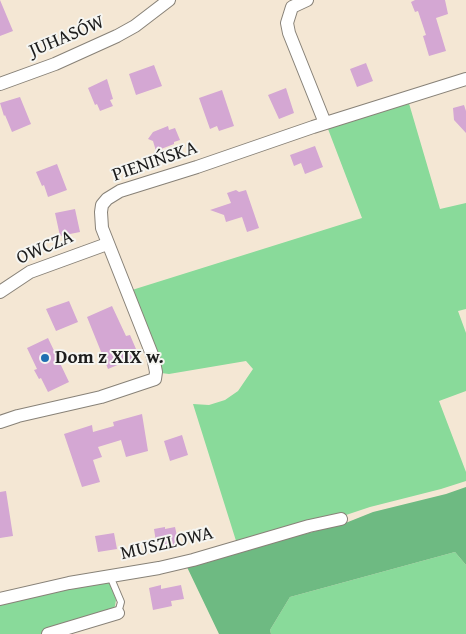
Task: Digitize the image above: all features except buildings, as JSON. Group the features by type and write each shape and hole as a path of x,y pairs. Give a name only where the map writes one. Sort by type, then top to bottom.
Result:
{"street":[{"name":"JUHASÓW","path":"0,84 55,64 117,36 148,17 169,0"},
{"path":"307,0 292,7 287,23 289,33 325,123"},
{"name":"PIENIŃSKA","path":"0,422 101,397 154,379 156,372 153,357 102,228 102,206 112,195 325,123 466,80"},
{"name":"OWCZA","path":"0,292 30,272 107,244"},
{"name":"MUSZLOWA","path":"0,599 69,583 193,560 309,526 341,520"},
{"path":"48,634 118,613"}],"lane":[{"path":"110,576 121,602 118,613"}],"green space":[{"path":"408,100 440,209 466,203 466,309 458,311 466,333 466,391 439,401 466,472 466,481 237,544 193,404 209,405 225,400 238,391 253,369 246,361 169,374 161,373 132,290 362,218 328,129"},
{"path":"466,487 466,565 455,552 290,597 270,630 271,634 219,634 186,565 343,524 373,512 446,494"},
{"path":"455,552 466,565 466,634 271,634 270,630 290,597"},
{"path":"106,580 110,583 116,600 112,611 41,634 0,634 0,604"}],"place":[{"name":"Dom z XIX w.","path":"45,358"}]}
